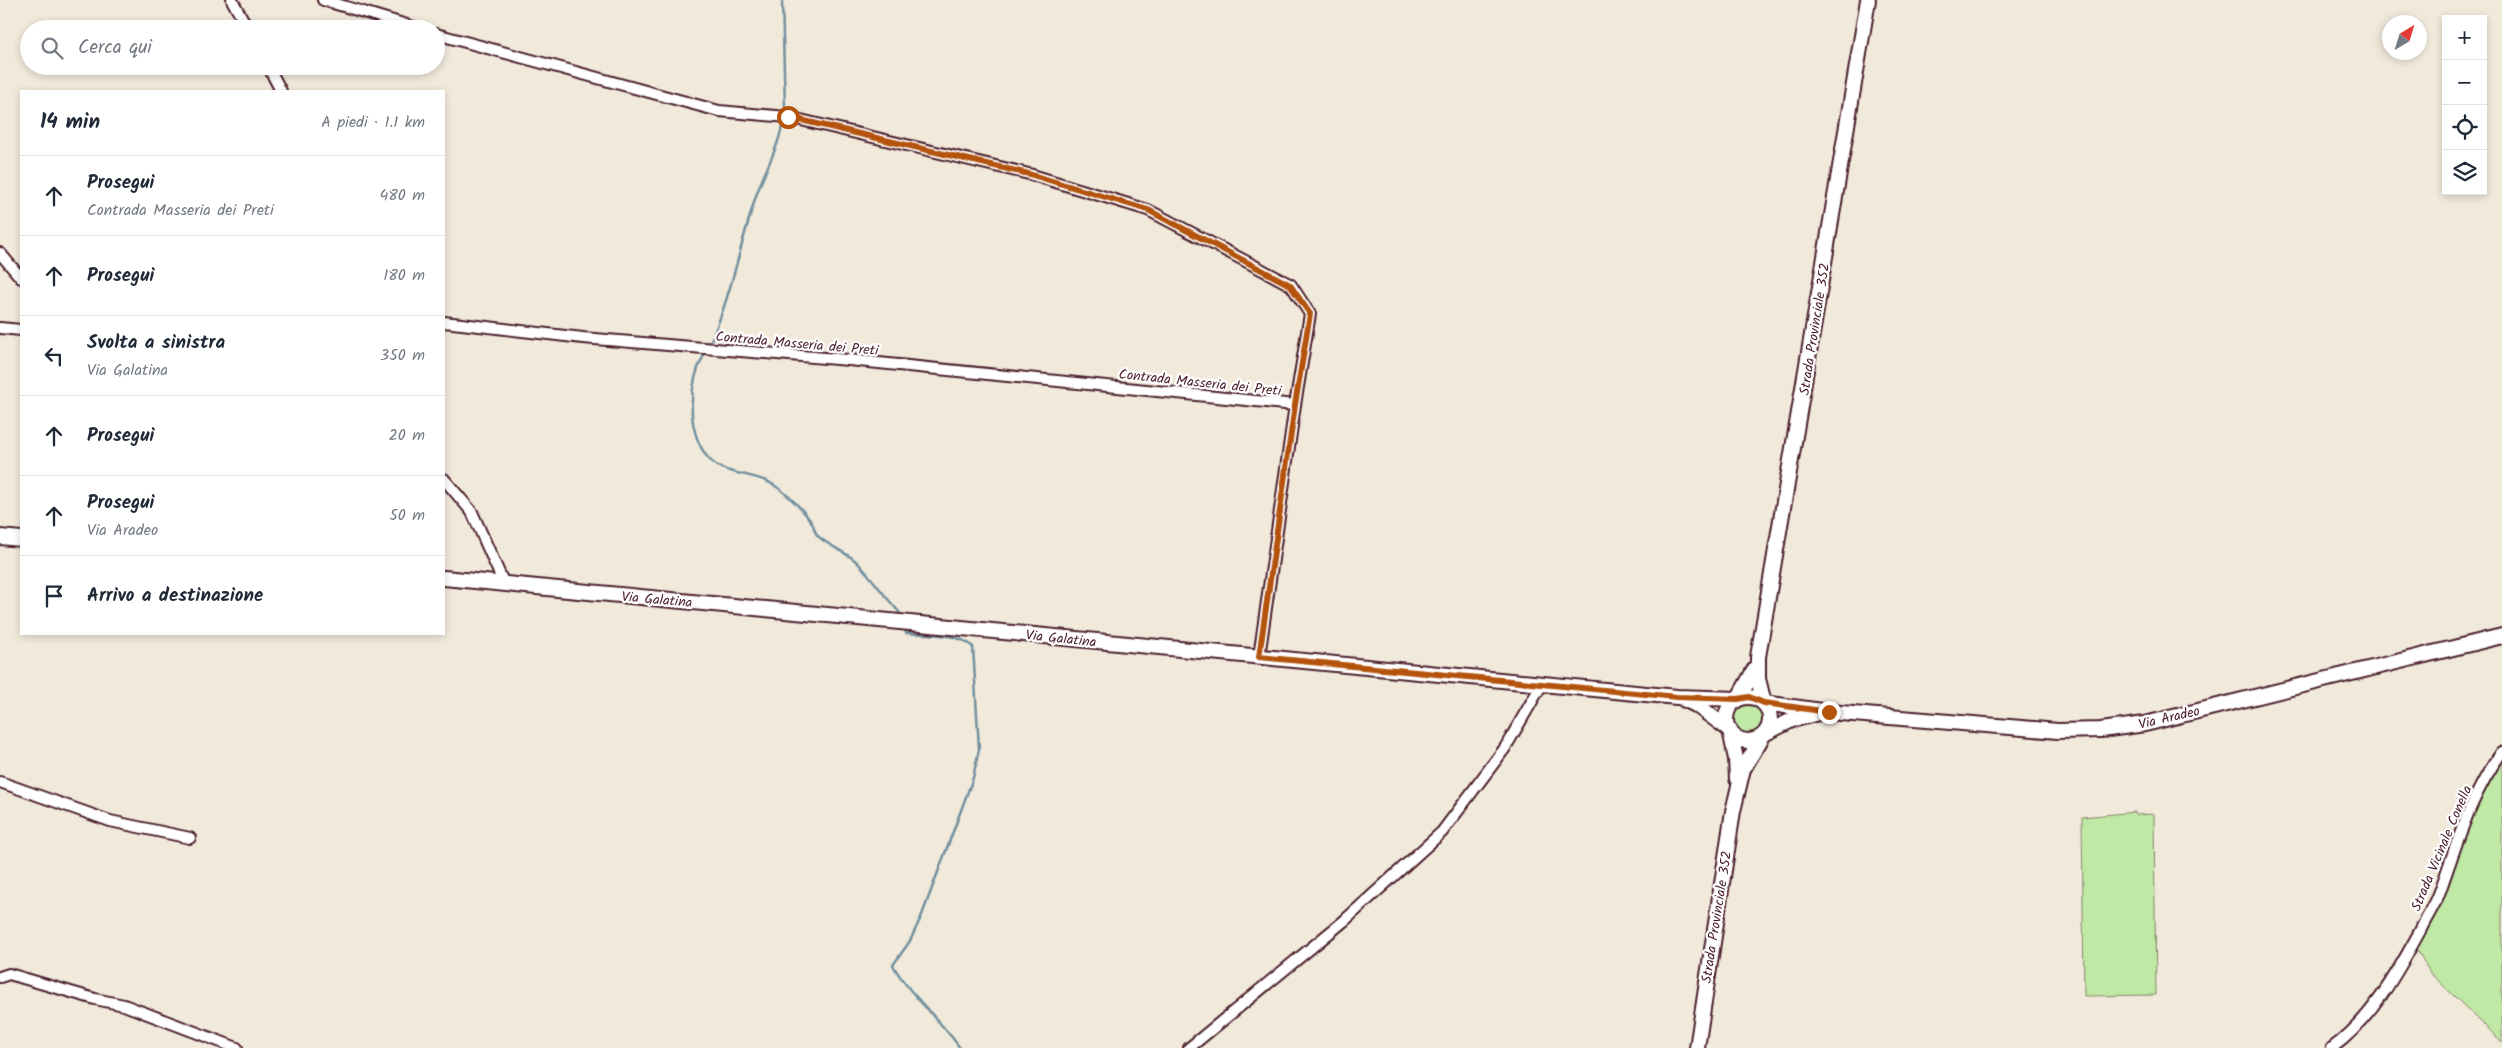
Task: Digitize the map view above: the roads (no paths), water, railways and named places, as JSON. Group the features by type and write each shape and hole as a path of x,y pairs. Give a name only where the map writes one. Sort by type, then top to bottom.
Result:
{"main road":[{"name":"Strada Provinciale 352","path":"1738,699 1754,674 1758,657 1868,0"},
{"path":"0,537 20,539"},
{"name":"Via Galatina","path":"445,578 1677,697 1738,699"},
{"name":"Via Aradeo","path":"1764,703 1829,712 2039,730 2101,730 2145,724 2502,636"},
{"name":"Strada Provinciale 352","path":"1758,657 1758,679 1764,703"},
{"name":"Via Galatina","path":"1677,697 1696,705 1730,730"},
{"path":"1754,698 1764,703 1770,713 1770,720 1764,734 1756,739 1746,740 1737,737 1730,730 1727,713 1738,699 1754,698"},
{"name":"Via Aradeo","path":"1764,734 1803,716 1829,712"},
{"name":"Strada Provinciale 352","path":"1697,1048 1737,787 1736,759 1730,730"},
{"name":"Strada Provinciale 352","path":"1737,787 1747,761 1764,734"}],"street":[{"path":"232,0 243,20"},
{"path":"323,0 390,20"},
{"name":"Contrada Masseria dei Preti","path":"445,36 719,111 788,117 1029,174 1148,210 1290,285 1310,314 1295,405 849,360 583,338 445,322"},
{"path":"273,75 280,90"},
{"path":"0,253 20,277"},
{"path":"0,328 20,330"},
{"path":"1259,657 1295,405"},
{"path":"445,480 472,512 504,584"},
{"path":"1189,1048 1344,920 1442,832 1505,748 1542,684"},
{"name":"Strada Vicinale Conella","path":"2332,1048 2366,1014 2390,983 2410,952 2438,895 2474,797 2502,752"},
{"path":"0,782 110,821 190,838"},
{"path":"0,977 9,974 94,999 124,1005 237,1048"}],"waterway":[{"path":"782,0 785,108"},
{"path":"710,343 730,289 750,214 775,150 783,121"},
{"path":"704,355 695,378 692,417 699,443 705,454 719,467 772,484 795,502 813,525 817,535 858,563 900,613 901,618"},
{"path":"904,628 906,633 950,637 967,642 973,647 979,749 973,778 922,915 910,941 893,965 916,997 960,1048"}]}
